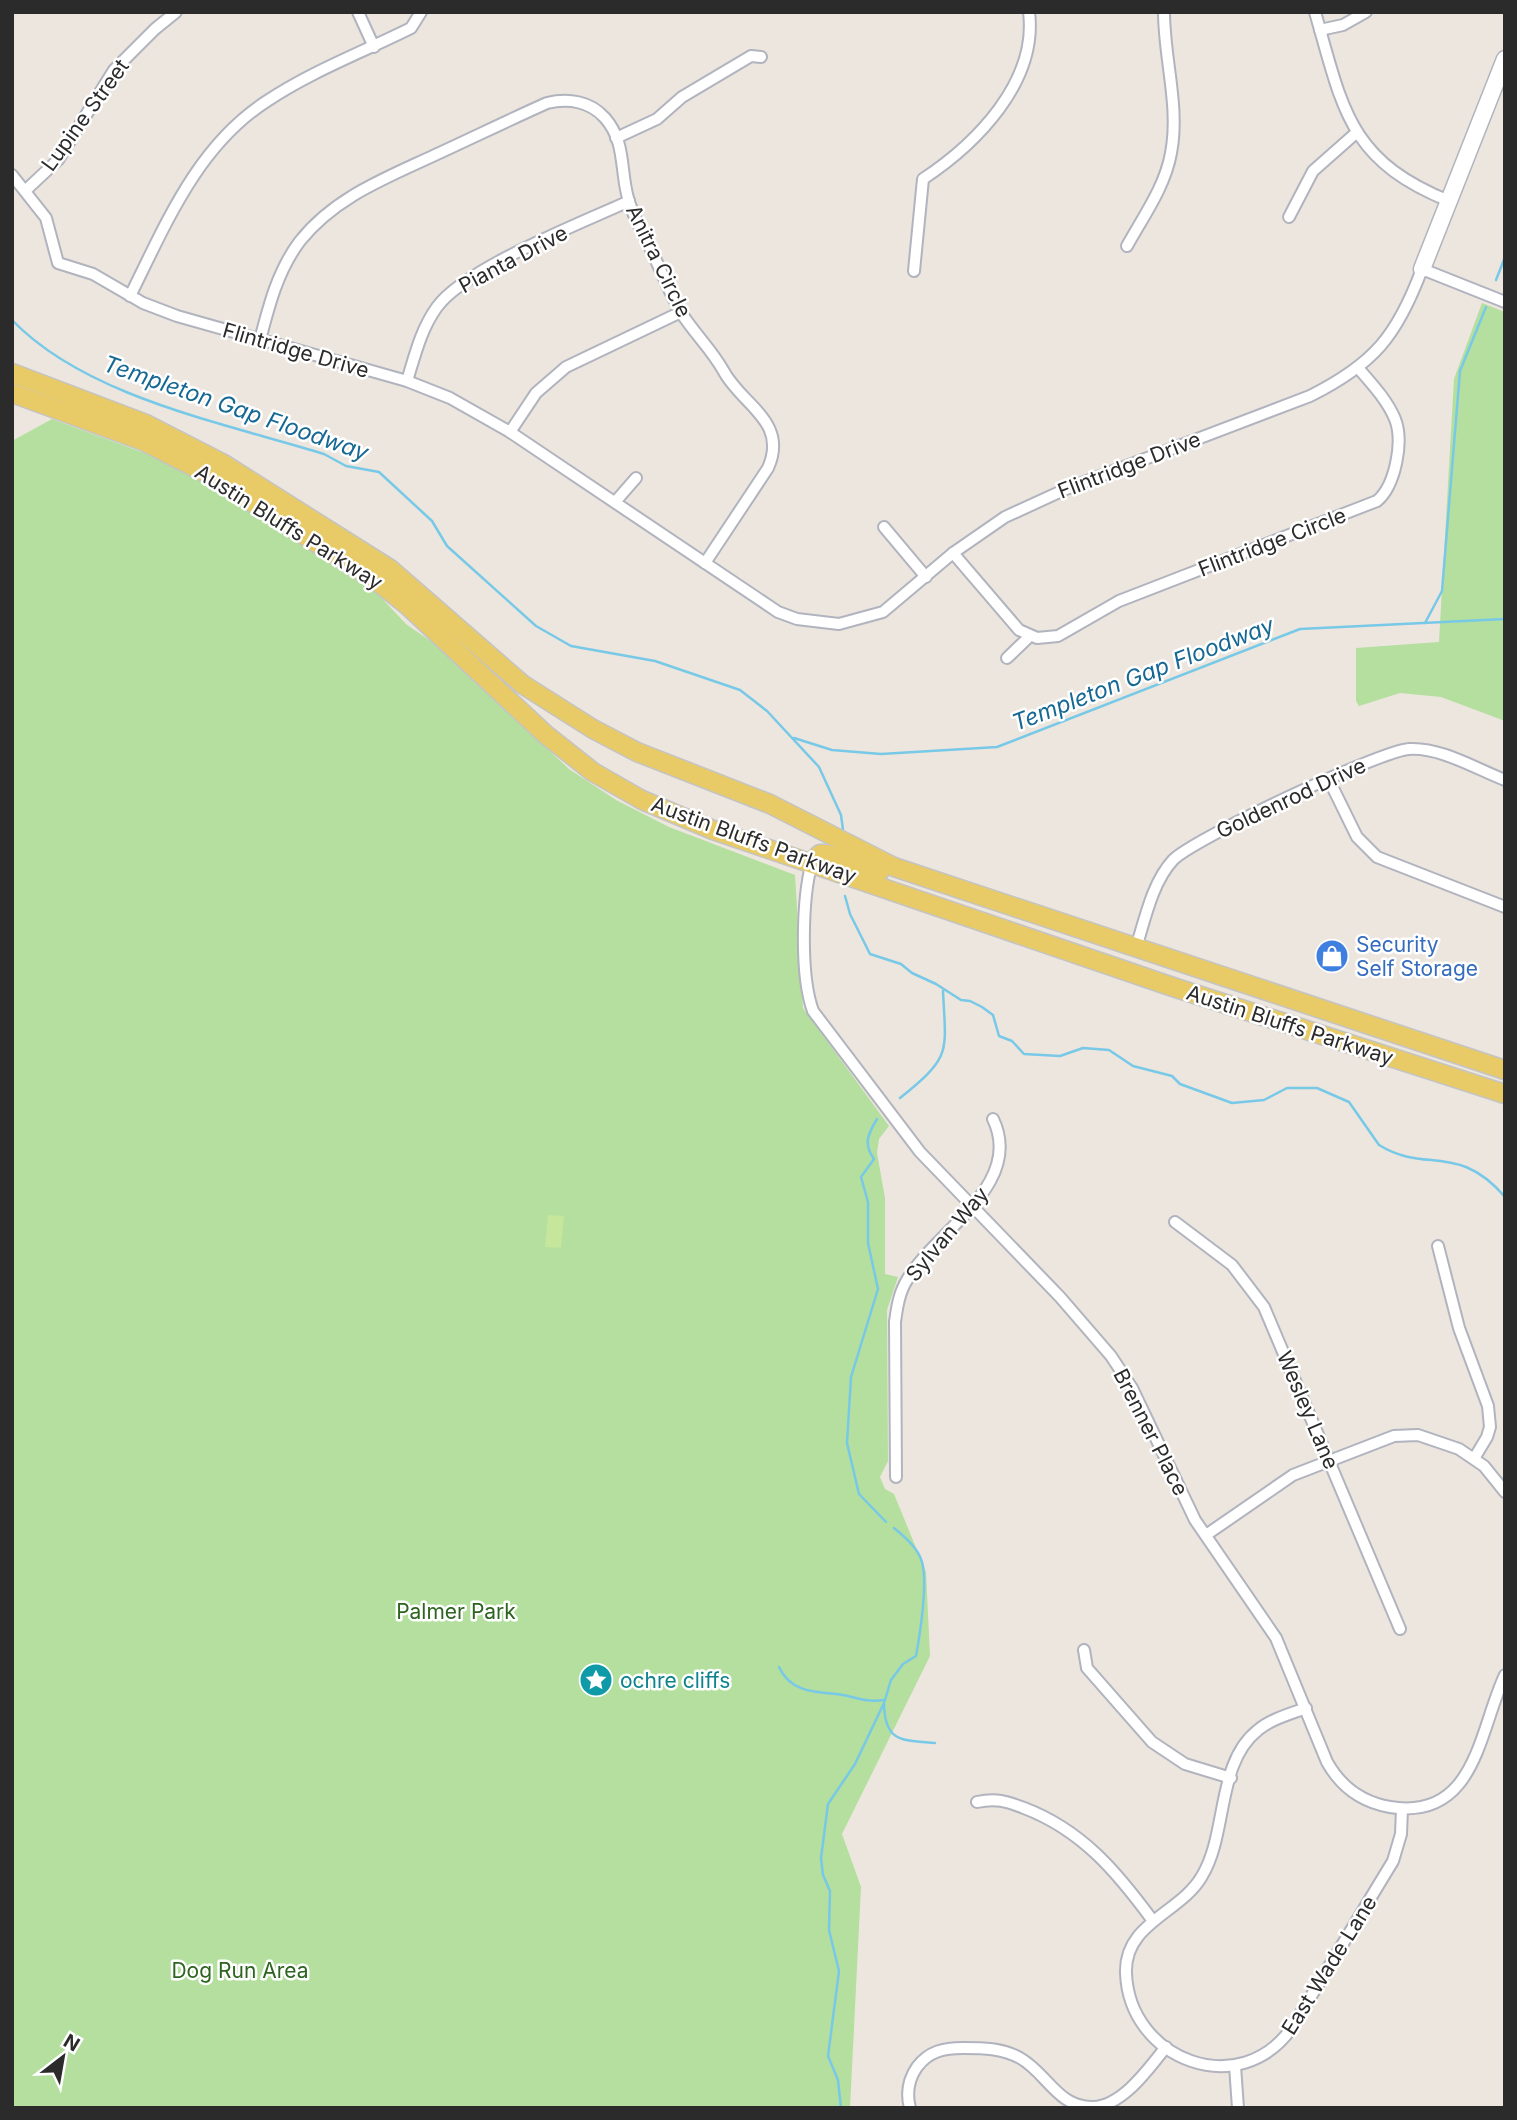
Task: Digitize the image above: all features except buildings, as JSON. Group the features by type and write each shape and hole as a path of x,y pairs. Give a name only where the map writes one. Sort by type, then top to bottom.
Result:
{"main road":[{"name":"Austin Bluffs Parkway","path":"12,373 165,432 234,471 390,569 523,684 593,729 662,763 770,804 894,867 1505,1070"},
{"name":"Austin Bluffs Parkway","path":"12,393 177,457 338,556 407,605 544,734 621,790 713,830 1173,987 1505,1094"},
{"path":"812,862 820,854 827,854 878,871 894,867"}],"street":[{"name":"Lupine Street","path":"26,190 58,160 114,70 176,12"},
{"path":"358,12 374,47"},
{"path":"130,296 187,184 221,141 265,102 307,78 411,28 421,12"},
{"path":"914,271 923,179 951,160 980,133 1015,83 1026,52 1029,12"},
{"path":"1127,246 1163,181 1171,156 1174,116 1167,71 1164,12"},
{"path":"1315,12 1343,106 1356,133 1378,160 1395,173 1449,201"},
{"path":"1320,30 1342,25 1366,12"},
{"path":"616,138 657,119 682,97 751,56 761,57"},
{"name":"Flintridge Drive","path":"12,176 46,218 58,264 93,274 130,296 168,313 407,381 450,398 510,432 778,612 819,624 851,622 883,612 953,553 1005,517 1036,502 1310,396 1359,369 1392,332 1407,308 1505,59"},
{"name":"Anitra Circle","path":"260,340 275,287 289,257 321,218 347,198 529,111 559,100 590,106 606,119 616,138 624,159 629,201 681,313 712,350 730,382 765,417 773,436 773,453 768,468 705,563"},
{"path":"1289,217 1313,171 1356,133"},
{"name":"Pianta Drive","path":"407,381 423,331 450,292 481,271 629,201"},
{"path":"1422,269 1505,302"},
{"path":"510,432 536,393 566,367 681,313"},
{"name":"Flintridge Circle","path":"1029,637 1046,639 1058,636 1119,601 1377,501 1387,493 1395,473 1397,427 1386,402 1359,369"},
{"path":"615,502 636,478"},
{"path":"884,527 926,577"},
{"path":"953,553 1019,630 1029,637 1007,658"},
{"name":"Goldenrod Drive","path":"1136,948 1158,883 1165,870 1185,849 1386,754 1410,749 1440,754 1505,780"},
{"path":"1329,780 1356,837 1377,856 1505,907"},
{"name":"Brenner Place","path":"812,862 804,894 807,989 813,1010 920,1152 1060,1297 1111,1356 1132,1388 1191,1512 1276,1638 1327,1762 1339,1780 1365,1800 1402,1809 1447,1796 1463,1780 1476,1756 1505,1675"},
{"name":"Sylvan Way","path":"896,1477 895,1322 898,1299 914,1269 987,1188 994,1172 1000,1133 993,1119"},
{"name":"Wesley Lane","path":"1175,1222 1232,1265 1258,1296 1401,1629"},
{"path":"1438,1246 1459,1328 1489,1417 1487,1437 1475,1457"},
{"path":"1206,1535 1283,1481 1386,1438 1406,1434 1444,1442 1475,1457 1493,1474 1505,1492"},
{"path":"1084,1650 1087,1668 1152,1742 1185,1764 1231,1778"},
{"path":"910,2108 907,2091 912,2074 924,2059 941,2050 990,2048 1012,2054 1028,2063 1062,2097 1071,2103 1089,2107 1106,2104 1126,2090 1166,2048 1137,2013 1128,1986 1129,1953 1137,1937 1188,1893 1203,1875 1214,1846 1241,1749 1256,1731 1306,1708"},
{"path":"977,1802 994,1798 1004,1801 1045,1817 1074,1833 1122,1878 1153,1921"},
{"name":"East Wade Lane","path":"1166,2048 1196,2063 1235,2066 1265,2055 1293,2026 1393,1861 1401,1835 1402,1809"},
{"path":"1235,2066 1238,2108"}],"green space":[{"path":"1482,303 1505,312 1505,721 1441,697 1400,693 1359,706 1356,701 1356,648 1439,642 1454,379"},
{"name":"Palmer Park","path":"52,419 150,455 188,473 374,590 406,624 439,647 569,769 616,800 669,827 795,875 803,1008 889,1126 879,1139 877,1153 885,1198 885,1274 898,1277 887,1310 888,1461 880,1477 885,1489 894,1494 926,1572 930,1656 842,1834 861,1887 850,2108 12,2108 12,441"},
{"path":"548,1215 564,1216 561,1248 545,1247"}],"waterway":[{"path":"1496,280 1505,257"},
{"path":"1425,623 1442,591 1460,371 1486,307"},
{"name":"Templeton Gap Floodway","path":"12,320 43,347 78,369 117,388 201,418 324,454 346,466 379,472 432,521 447,546 536,626 571,646 655,661 740,690 767,711 819,767 841,815 843,830"},
{"name":"Templeton Gap Floodway","path":"794,738 832,750 881,754 997,747 1300,629 1505,619"},
{"name":"Templeton Gap Floodway","path":"845,896 850,914 870,954 901,964 961,1000 982,1007 993,1015 999,1036 1012,1041 1024,1054 1060,1056 1083,1048 1109,1050 1133,1066 1172,1076 1180,1084 1232,1103 1264,1100 1287,1088 1317,1088 1349,1102 1379,1145 1412,1158 1442,1161 1472,1170 1488,1180 1505,1197"},
{"name":"Templeton Gap Floodway","path":"900,1098 929,1072 942,1052 945,1028 943,991"},
{"name":"Templeton Gap Floodway","path":"877,1119 868,1139 874,1159 861,1177 868,1202 868,1243 878,1289 851,1377 847,1443 859,1494 886,1522"},
{"path":"841,2108 838,2080 828,2056 839,1971 829,1930 830,1891 823,1875 821,1858 828,1804 855,1764 884,1703 891,1680 903,1664 916,1656 923,1609 924,1571 917,1552 894,1528"},
{"path":"779,1667 789,1681 803,1689 864,1700 885,1700"},
{"path":"884,1704 885,1717 892,1733 905,1740 935,1743"}],"place":[{"name":"Security Self Storage","path":"1332,956"},
{"name":"ochre cliffs","path":"596,1680"}],"park label":[{"name":"Dog Run Area","path":"240,1970"}]}
